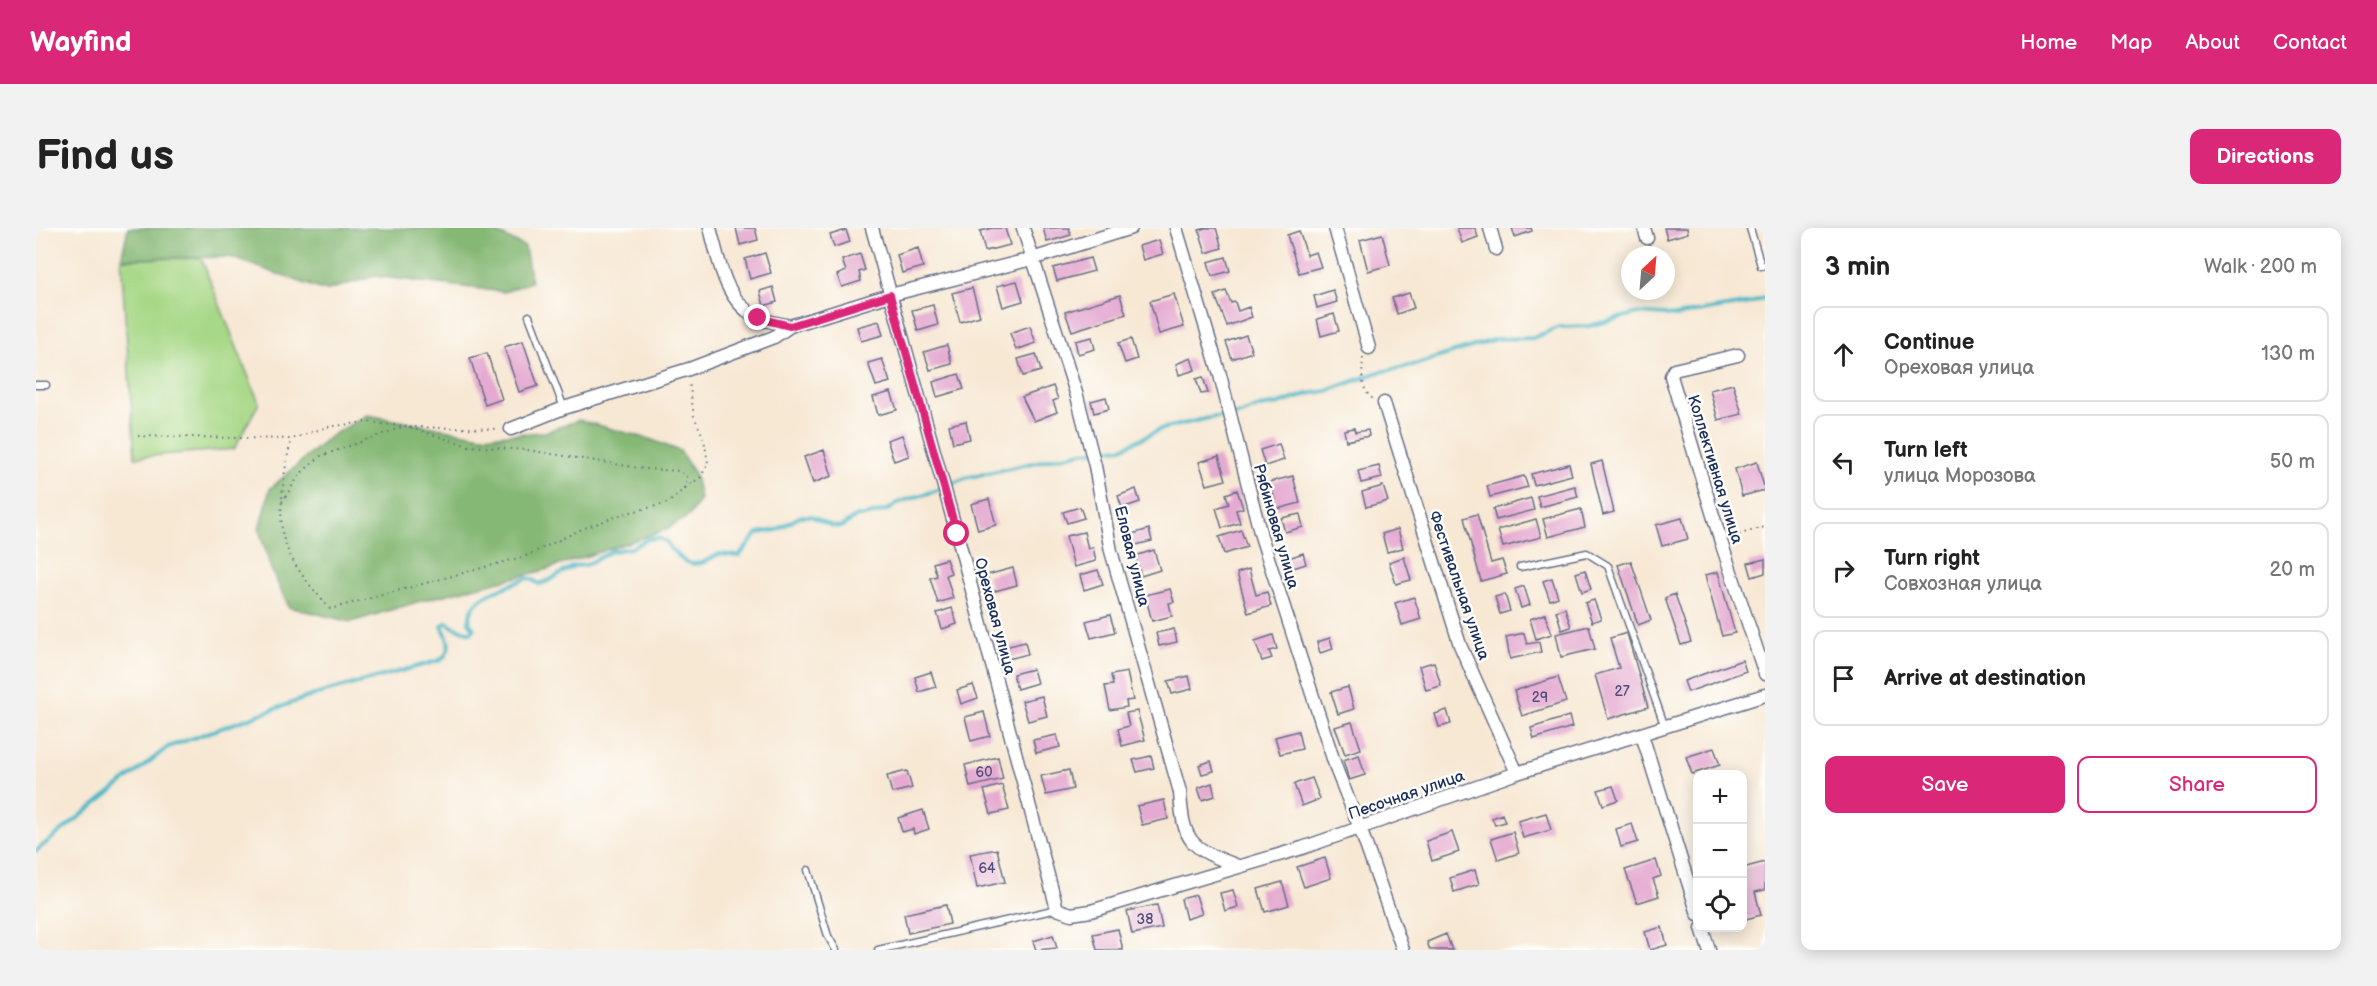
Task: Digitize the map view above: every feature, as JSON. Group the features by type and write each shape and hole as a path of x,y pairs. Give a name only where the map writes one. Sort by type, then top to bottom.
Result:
{"street":[{"path":"710,228 727,286 741,306 758,318 790,326"},
{"name":"Ореховая улица","path":"872,228 1057,909"},
{"name":"Еловая улица","path":"1023,228 1077,396 1094,461 1111,551 1180,792 1185,832 1195,847 1238,866"},
{"path":"511,429 564,408 689,369 774,337 790,326 890,295 1032,259 1131,228"},
{"name":"Рябиновая улица","path":"1176,228 1228,407 1261,536 1337,771 1360,828 1403,950"},
{"path":"1335,228 1369,348"},
{"path":"1490,228 1496,249"},
{"name":"Коллективная улица","path":"1738,355 1674,370 1671,376 1720,540 1765,674"},
{"name":"Фестивальная улица","path":"1384,403 1460,645 1517,773"},
{"name":"Песочная улица","path":"1057,909 1071,914 1091,911 1302,848 1517,773 1765,695"},
{"path":"1642,735 1693,898"},
{"path":"1704,932 1709,950"}],"lane":[{"path":"1750,228 1761,266 1765,265"},
{"path":"529,316 564,408"},
{"path":"36,385 46,385"},
{"path":"1520,567 1587,553 1608,566 1666,728"},
{"path":"808,870 828,936 836,950"},
{"path":"878,950 1057,909"}],"path":[{"path":"292,439 282,502 283,539 305,580 330,609 526,556 582,529 623,514 668,503 701,477 708,463 704,439 694,416 689,369"},
{"path":"1362,372 1364,387"},
{"path":"138,436 292,439 327,427 366,422 469,430 511,429"},
{"path":"282,502 300,474 321,456 405,426 469,446 527,450 646,469 680,471 687,477 685,488"},
{"path":"1720,540 1765,527"}],"green space":[{"path":"128,228 488,228 525,247 531,282 504,292 375,276 328,290 320,289 230,257 121,259"},
{"path":"201,258 259,403 234,449 135,457 121,259"},
{"path":"367,415 481,436 545,432 579,420 652,440 680,451 695,475 700,499 689,516 663,531 545,570 424,600 351,622 289,607 271,569 259,529 270,489 329,437"}],"building":[{"path":"736,228 755,228 758,240 740,245"},
{"path":"1005,228 1010,245 985,251 980,231"},
{"path":"1043,228 1069,228 1071,235 1047,242"},
{"path":"1216,228 1222,248 1206,253 1199,230"},
{"path":"1457,228 1475,228 1478,237 1462,243"},
{"path":"1512,228 1531,228 1532,231 1515,237"},
{"path":"1664,228 1687,228 1688,233 1667,239"},
{"path":"846,230 850,242 834,247 830,235"},
{"path":"1299,231 1307,255 1316,252 1321,267 1299,273 1287,235"},
{"path":"1382,234 1390,265 1368,271 1360,240"},
{"path":"1159,240 1163,254 1143,260 1139,246"},
{"path":"918,248 923,267 902,273 897,255"},
{"path":"765,253 771,273 750,279 745,259"},
{"path":"860,254 865,270 859,272 861,281 842,287 837,275 846,271 842,260"},
{"path":"1226,257 1230,271 1212,276 1208,262"},
{"path":"1090,258 1094,271 1057,281 1053,268"},
{"path":"1017,281 1023,301 1003,307 997,286"},
{"path":"773,287 777,302 764,306 760,291"},
{"path":"972,288 980,316 960,322 952,293"},
{"path":"1333,290 1337,302 1317,308 1314,296"},
{"path":"1226,291 1231,303 1235,302 1238,311 1249,307 1252,317 1227,326 1215,295"},
{"path":"1409,293 1414,308 1397,314 1392,298"},
{"path":"1174,294 1184,327 1159,334 1150,301"},
{"path":"1120,295 1126,314 1072,331 1065,312"},
{"path":"933,305 938,325 918,331 912,310"},
{"path":"1334,314 1339,331 1321,336 1317,319"},
{"path":"879,321 883,335 861,341 857,327"},
{"path":"1030,326 1036,343 1016,350 1010,333"},
{"path":"1246,335 1252,352 1232,359 1226,342"},
{"path":"1092,337 1095,349 1078,354 1075,341"},
{"path":"1131,339 1137,359 1125,363 1118,343"},
{"path":"523,341 538,386 519,392 504,347"},
{"path":"947,345 952,364 930,370 924,352"},
{"path":"487,353 502,399 485,405 470,358"},
{"path":"1036,354 1041,371 1023,376 1018,359"},
{"path":"1191,358 1195,370 1179,375 1176,364"},
{"path":"882,359 890,382 876,386 868,363"},
{"path":"959,374 964,389 937,397 933,382"},
{"path":"1203,377 1208,393 1201,394 1196,379"},
{"path":"1733,384 1742,414 1718,420 1710,390"},
{"path":"1053,386 1058,399 1053,401 1057,412 1034,421 1022,397"},
{"path":"891,392 897,410 878,415 873,397"},
{"path":"1106,397 1109,409 1094,413 1091,401"},
{"path":"966,421 970,439 953,443 949,425"},
{"path":"1354,428 1355,432 1368,430 1369,436 1346,441 1344,430"},
{"path":"902,435 909,456 894,461 887,440"},
{"path":"1279,444 1284,460 1265,466 1260,450"},
{"path":"824,450 832,476 813,483 804,457"},
{"path":"1219,456 1226,480 1207,485 1199,462"},
{"path":"1602,461 1614,512 1603,515 1591,464"},
{"path":"1757,462 1765,490 1742,496 1735,469"},
{"path":"1569,464 1572,475 1534,485 1531,474"},
{"path":"1379,466 1382,478 1361,483 1358,471"},
{"path":"1293,476 1300,503 1277,509 1270,482"},
{"path":"1524,476 1528,487 1490,497 1487,486"},
{"path":"1383,486 1388,501 1366,507 1362,492"},
{"path":"1575,486 1578,497 1540,507 1537,496"},
{"path":"1136,489 1140,502 1122,508 1118,496"},
{"path":"1237,490 1243,508 1236,510 1240,523 1222,528 1216,508 1229,504 1226,494"},
{"path":"1531,498 1534,510 1496,520 1493,509"},
{"path":"989,499 996,525 978,530 971,504"},
{"path":"1080,507 1084,518 1067,523 1063,512"},
{"path":"1581,509 1585,527 1548,537 1543,519"},
{"path":"1300,514 1303,527 1285,532 1281,518"},
{"path":"1477,514 1491,563 1502,560 1507,574 1481,581 1464,518"},
{"path":"1682,518 1688,539 1662,546 1656,525"},
{"path":"1536,519 1541,537 1503,547 1498,530"},
{"path":"1149,529 1152,541 1132,546 1129,535"},
{"path":"1398,529 1403,548 1387,552 1382,534"},
{"path":"1241,530 1247,547 1224,554 1219,537"},
{"path":"1084,532 1088,549 1093,547 1096,561 1074,567 1066,536"},
{"path":"1154,550 1160,570 1141,576 1135,556"},
{"path":"1303,553 1306,564 1290,569 1286,559"},
{"path":"1404,557 1411,580 1396,584 1389,562"},
{"path":"946,559 951,573 946,575 953,598 938,603 930,578 937,576 933,563"},
{"path":"1765,559 1765,573 1752,577 1748,563"},
{"path":"1631,561 1651,620 1638,625 1618,565"},
{"path":"1013,568 1017,585 991,592 987,575"},
{"path":"1249,569 1256,595 1267,592 1271,606 1248,613 1237,573"},
{"path":"1098,570 1103,584 1084,590 1080,575"},
{"path":"1585,570 1591,589 1582,592 1576,573"},
{"path":"1718,572 1735,633 1722,636 1705,575"},
{"path":"1552,578 1558,597 1550,600 1543,581"},
{"path":"1524,586 1530,605 1521,608 1515,589"},
{"path":"1170,589 1174,602 1169,603 1172,616 1152,621 1145,595"},
{"path":"1505,594 1510,611 1500,614 1495,597"},
{"path":"1675,594 1691,642 1681,645 1665,598"},
{"path":"1414,597 1421,619 1402,625 1395,603"},
{"path":"1594,600 1601,619 1592,622 1585,603"},
{"path":"952,608 957,624 942,629 937,613"},
{"path":"1565,608 1571,627 1562,630 1556,611"},
{"path":"1545,614 1552,634 1536,639 1530,619"},
{"path":"1110,615 1115,632 1091,638 1086,621"},
{"path":"1589,626 1595,649 1561,657 1556,634"},
{"path":"1174,629 1177,642 1159,646 1156,633"},
{"path":"1524,633 1527,644 1539,642 1541,652 1510,659 1506,637"},
{"path":"1627,633 1648,707 1608,719 1595,675 1619,668 1610,638"},
{"path":"1273,635 1277,649 1269,651 1272,658 1262,661 1255,641"},
{"path":"1330,638 1333,649 1320,653 1317,642"},
{"path":"1025,642 1028,654 1008,659 1005,647"},
{"path":"1742,660 1746,671 1688,692 1684,681"},
{"path":"1434,662 1441,686 1426,690 1419,666"},
{"path":"1033,669 1037,683 1017,689 1013,674"},
{"path":"931,672 936,687 919,692 915,677"},
{"path":"1127,672 1133,700 1126,701 1127,707 1110,710 1105,686 1113,685 1111,675"},
{"path":"1189,676 1192,689 1172,694 1168,681"},
{"path":"1558,677 1566,702 1522,716 1514,691"},
{"path":"973,685 978,698 961,704 957,690"},
{"path":"1348,687 1354,709 1338,714 1331,692"},
{"path":"1042,696 1047,716 1028,721 1022,701"},
{"path":"1447,710 1451,724 1439,727 1435,714"},
{"path":"1137,711 1145,740 1122,746 1118,729 1129,726 1126,713"},
{"path":"984,712 990,736 971,741 965,717"},
{"path":"1569,716 1572,727 1534,739 1531,728"},
{"path":"1352,722 1361,749 1345,754 1335,727"},
{"path":"1298,731 1302,749 1280,754 1275,737"},
{"path":"1057,735 1060,747 1036,753 1033,740"},
{"path":"1714,748 1720,765 1704,770 1693,770 1692,774 1686,757"},
{"path":"1359,755 1365,775 1349,780 1343,760"},
{"path":"1151,756 1154,768 1137,772 1133,760"},
{"path":"998,757 1003,779 970,787 965,765"},
{"path":"1211,761 1214,771 1202,774 1199,765"},
{"path":"1069,770 1073,789 1046,795 1041,776"},
{"path":"907,771 912,788 892,793 887,776"},
{"path":"1312,778 1320,799 1302,806 1294,784"},
{"path":"1212,783 1215,796 1202,800 1198,788"},
{"path":"1002,785 1009,810 991,814 984,790"},
{"path":"1613,786 1618,800 1603,805 1598,790"},
{"path":"1164,800 1168,819 1142,825 1137,806"},
{"path":"923,810 929,829 914,834 913,829 902,832 898,818"},
{"path":"1546,813 1551,830 1523,838 1518,821"},
{"path":"1502,814 1505,822 1495,825 1492,818"},
{"path":"1632,824 1638,842 1621,847 1616,829"},
{"path":"1452,832 1459,852 1432,861 1426,841"},
{"path":"1513,832 1519,853 1498,860 1491,839"},
{"path":"997,849 1005,882 977,888 970,854"},
{"path":"1325,858 1331,878 1304,887 1297,867"},
{"path":"1656,860 1661,876 1653,879 1659,896 1637,903 1625,870"},
{"path":"1765,862 1765,890 1755,892 1761,915 1747,919 1747,878 1747,867"},
{"path":"1475,870 1479,884 1454,892 1450,878"},
{"path":"1282,882 1289,905 1265,912 1258,889"},
{"path":"1233,890 1238,907 1225,911 1220,893"},
{"path":"1196,895 1202,914 1186,919 1181,899"},
{"path":"946,905 950,924 908,933 904,914"},
{"path":"1157,905 1162,928 1132,934 1127,911"},
{"path":"1662,927 1667,945 1650,950 1645,932"},
{"path":"1118,929 1123,950 1097,950 1093,934"},
{"path":"1446,934 1452,950 1430,950 1427,942"},
{"path":"1053,935 1057,948 1036,950 1033,941"}],"waterway":[{"path":"36,851 168,747 314,695 441,660 449,644 442,626 447,622 453,627 471,633 474,629 469,622 476,604 490,593 526,578 539,584 574,566 586,565 612,551 631,548 648,539 658,538 666,541 684,561 692,564 702,563 719,554 739,556 758,533 777,530 801,516 811,516 832,526 841,527 857,516 866,516 890,509 897,503 935,491 965,478 1082,452 1122,448 1161,429 1209,418 1241,414 1259,407 1279,404 1308,394 1327,391 1376,373 1414,365 1496,339 1533,338 1559,327 1589,326 1638,313 1677,316 1751,303 1765,298"}],"route":[{"path":"758,318 790,326 890,295 957,534"}]}
